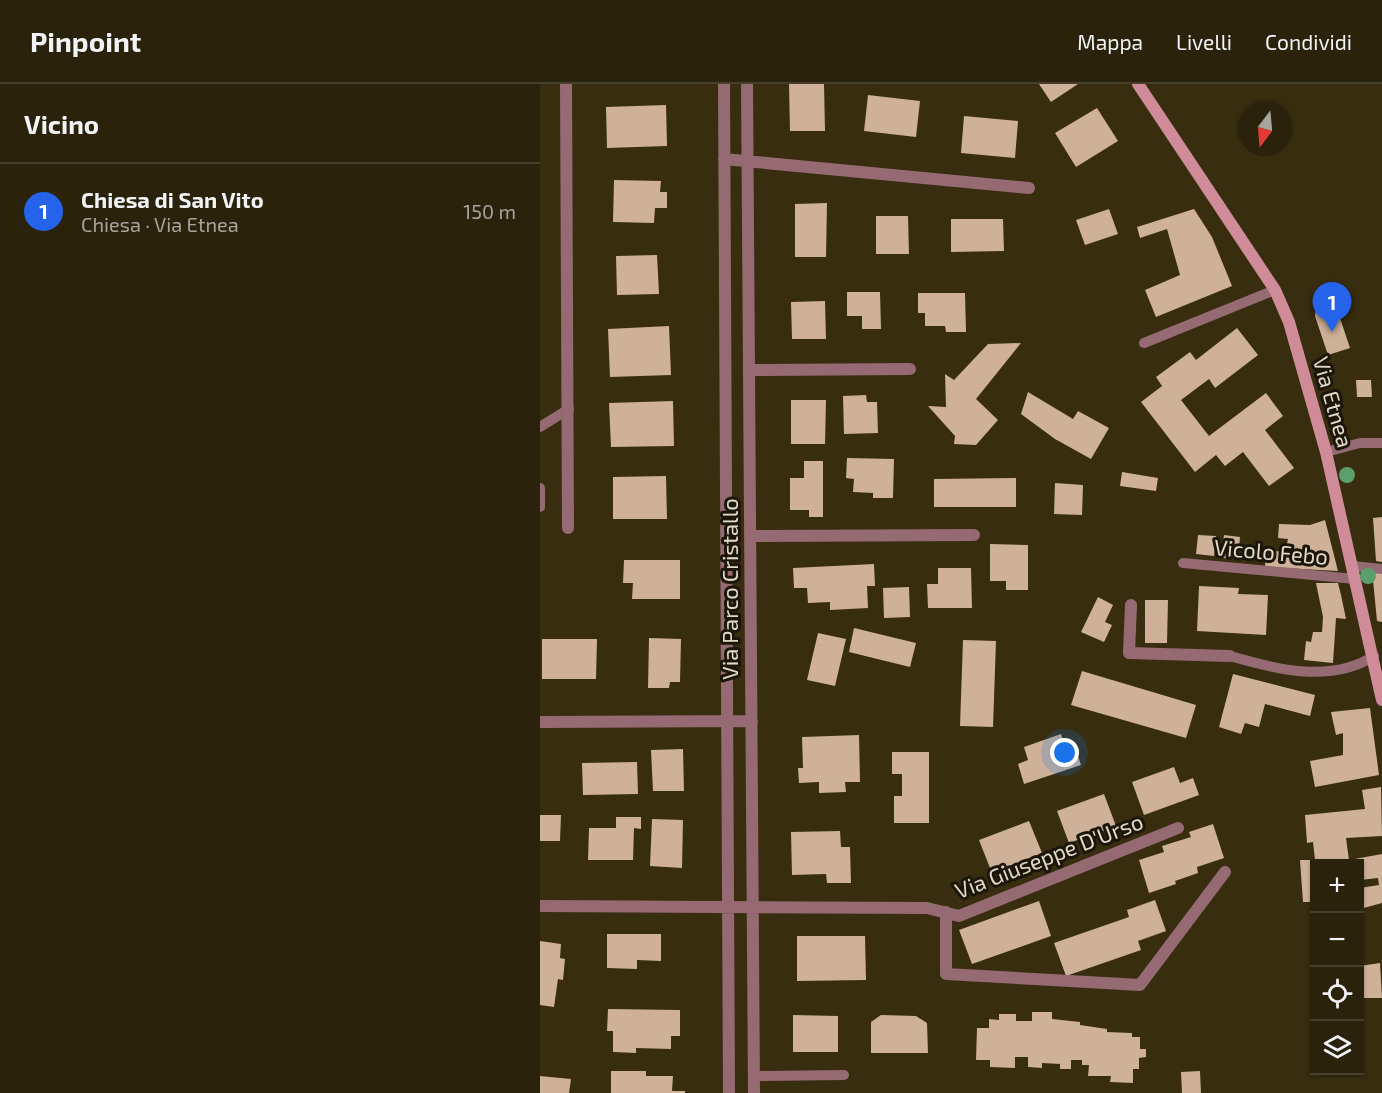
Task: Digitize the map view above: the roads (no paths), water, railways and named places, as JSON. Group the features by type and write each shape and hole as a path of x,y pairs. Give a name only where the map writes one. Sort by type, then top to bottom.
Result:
{"main road":[{"name":"Via Etnea","path":"1138,84 1275,290 1289,322 1326,452 1374,656 1382,700"}],"street":[{"path":"566,84 568,528"},
{"name":"Via Parco Cristallo","path":"724,84 729,1093"},
{"name":"Via Parco Cristallo","path":"747,84 754,1093"},
{"path":"724,159 1029,188"},
{"path":"749,370 910,369"},
{"path":"750,536 974,535"},
{"path":"1131,605 1130,653 1230,656"},
{"path":"540,722 752,721"},
{"name":"Via Giuseppe D'Urso","path":"540,906 729,905 927,908 959,916 1178,828"},
{"path":"946,912 946,974 1140,985 1225,872"}],"lane":[{"path":"1144,343 1275,290"},
{"path":"540,427 569,409"},
{"path":"1326,452 1360,442 1382,443"},
{"path":"540,488 540,507"},
{"name":"Vicolo Febo","path":"1183,563 1354,573 1382,570"},
{"path":"1230,656 1278,669 1321,672 1359,666 1374,656"},
{"path":"754,1076 844,1075"}],"place":[{"name":"Chiesa di San Vito","path":"1332,332"}]}
